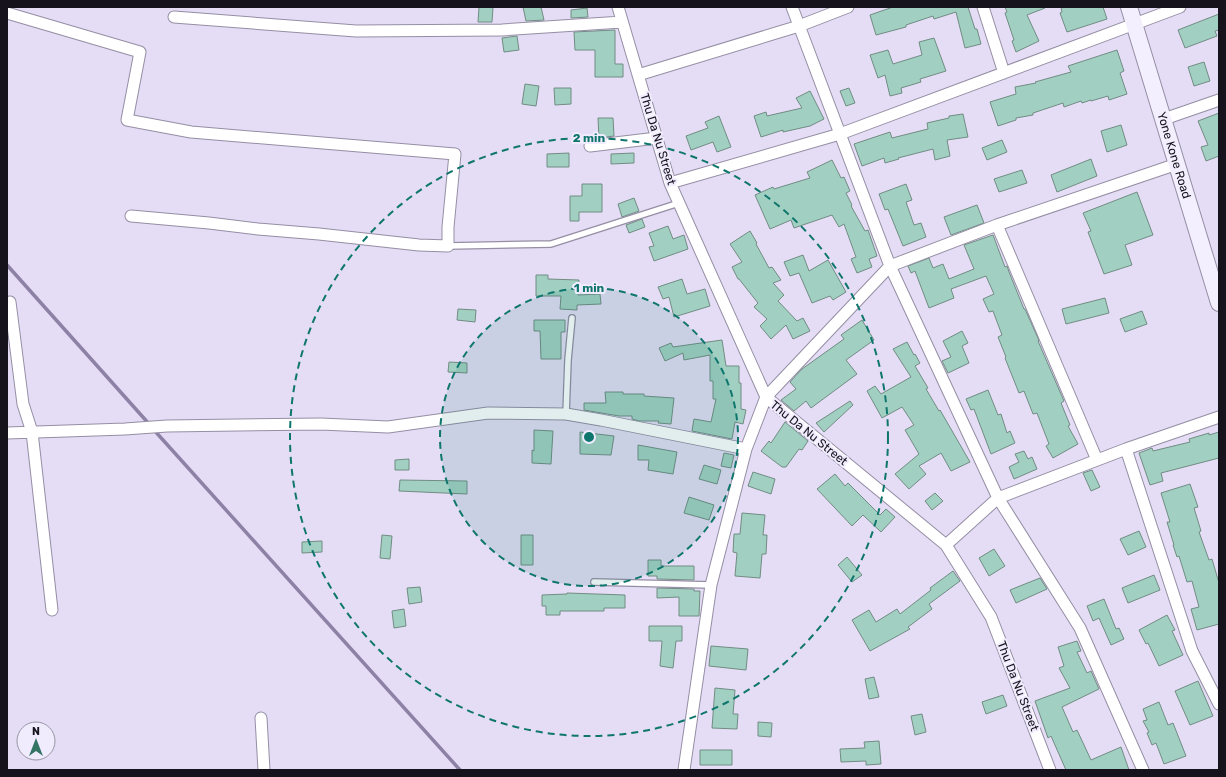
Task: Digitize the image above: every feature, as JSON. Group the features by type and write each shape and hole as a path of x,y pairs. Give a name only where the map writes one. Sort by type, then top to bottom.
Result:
{"street":[{"name":"Thu Da Nu Street","path":"618,7 670,183 766,397 946,545 991,617 1050,770"},
{"path":"792,7 890,266 998,498 1080,628 1143,770"},
{"path":"638,75 799,26 848,7"},
{"path":"983,7 1004,73"},
{"name":"Yone Kone Road","path":"1130,7 1219,301"},
{"path":"670,183 840,134 1180,7"},
{"path":"7,13 140,52 127,120 191,132 455,154 448,227 448,246 419,245 319,234 258,230 209,223 131,216"},
{"path":"174,17 356,31 502,30 622,22"},
{"path":"1164,119 1219,100"},
{"path":"590,146 657,138"},
{"path":"684,770 711,586 746,450 766,397 890,266 997,225 1177,164"},
{"path":"997,225 1097,460"},
{"path":"10,302 23,404 32,432 52,610"},
{"path":"7,433 126,429 167,426 321,424 388,426 488,413 566,414 746,450"},
{"path":"946,545 998,498 1126,449 1219,417"},
{"path":"1126,449 1192,651 1219,704"},
{"path":"261,718 264,770"}],"lane":[{"path":"448,246 551,244 679,203"},
{"path":"566,414 568,360 572,318"},
{"path":"594,582 711,586"}],"building":[{"path":"479,7 493,7 492,22 478,22"},
{"path":"523,7 541,7 544,20 526,21"},
{"path":"893,7 968,7 981,44 965,48 956,12 934,19 933,16 906,25 906,27 876,35 870,15"},
{"path":"1005,7 1045,7 1027,15 1039,41 1016,52 1012,41 1014,40 1005,13 1007,12"},
{"path":"1061,7 1103,7 1107,19 1067,32 1060,13 1062,12"},
{"path":"587,8 588,17 571,18 571,10"},
{"path":"1219,14 1219,30 1215,31 1217,36 1185,48 1178,30"},
{"path":"615,30 615,64 623,64 623,77 595,77 595,50 575,50 574,32"},
{"path":"517,36 519,50 504,52 502,38"},
{"path":"934,38 946,71 920,79 921,82 901,88 902,93 890,96 885,75 878,78 870,55 888,50 893,64 922,55 919,42"},
{"path":"1117,50 1124,71 1120,73 1127,94 1109,100 1108,96 1082,103 1081,101 1064,107 1063,103 1033,113 1033,115 1016,118 1016,120 998,126 990,102 1016,94 1015,87 1036,83 1035,82 1071,72 1068,66"},
{"path":"1204,62 1210,81 1194,86 1188,67"},
{"path":"525,84 539,86 536,106 522,104"},
{"path":"554,88 571,88 571,104 555,105"},
{"path":"849,88 855,103 846,106 840,91"},
{"path":"810,91 824,119 810,126 783,132 783,130 761,137 754,116 766,112 767,116 802,108 796,98"},
{"path":"1219,113 1219,156 1206,161 1201,147 1208,145 1198,121"},
{"path":"963,114 968,137 947,140 950,156 935,160 933,149 885,163 884,158 862,166 854,144 890,132 892,138 928,129 927,123 949,118 949,116"},
{"path":"719,116 731,147 717,152 713,142 691,150 686,136 708,128 705,122"},
{"path":"598,118 613,118 614,136 599,138"},
{"path":"1121,125 1127,145 1107,152 1101,131"},
{"path":"1002,140 1007,152 987,160 982,148"},
{"path":"569,153 569,167 547,167 547,154"},
{"path":"634,153 634,163 611,164 611,154"},
{"path":"1091,159 1097,176 1057,192 1051,175"},
{"path":"832,160 841,178 844,177 850,191 846,193 852,205 851,206 865,231 868,230 877,256 869,259 872,267 857,273 851,259 856,257 844,224 839,227 832,215 794,228 791,220 770,229 755,195 773,187 774,189 810,178 807,172"},
{"path":"1022,170 1027,183 999,192 994,179"},
{"path":"582,184 602,184 602,212 579,212 579,221 570,221 570,196 582,196"},
{"path":"906,184 912,200 906,202 914,225 921,223 926,237 903,246 888,209 885,210 879,194"},
{"path":"1137,192 1153,235 1125,245 1132,265 1104,274 1088,232 1091,231 1083,213"},
{"path":"634,198 639,211 622,217 618,204"},
{"path":"977,205 984,223 951,235 944,217"},
{"path":"642,219 645,227 629,233 626,225"},
{"path":"668,226 673,239 684,235 688,249 654,261 649,247 654,246 649,233"},
{"path":"750,231 769,268 772,267 781,280 773,283 784,295 778,301 797,321 803,318 810,331 793,339 786,325 771,339 760,326 767,319 754,307 758,303 738,279 732,267 742,262 730,244"},
{"path":"993,235 1005,267 1007,266 1064,401 1061,403 1070,425 1068,426 1078,444 1053,458 1046,446 1049,444 1037,413 1033,414 1024,391 1019,393 998,337 1002,335 993,311 989,312 983,299 994,294 986,276 951,289 954,298 929,308 915,271 911,273 908,266 929,258 933,268 943,264 949,279 974,269 964,245"},
{"path":"803,255 809,271 828,260 846,292 833,300 830,296 812,303 799,273 790,276 784,262"},
{"path":"536,275 548,275 548,279 579,280 578,295 600,294 601,304 577,305 577,310 560,309 561,296 536,296"},
{"path":"682,279 687,294 705,289 710,306 674,317 669,297 663,299 658,287"},
{"path":"1105,298 1109,313 1066,324 1062,309"},
{"path":"458,309 476,310 475,322 457,320"},
{"path":"1142,311 1147,324 1125,332 1120,319"},
{"path":"534,320 565,320 565,332 561,332 561,359 541,359 540,331 534,331"},
{"path":"862,320 874,340 846,360 857,374 811,408 806,401 794,411 781,400 796,389 790,382 802,369 844,339 841,335"},
{"path":"962,331 968,343 962,346 969,363 948,373 942,361 951,357 943,341"},
{"path":"722,340 726,366 739,366 739,383 741,383 741,409 746,410 743,424 735,422 732,439 692,431 694,419 711,422 716,399 713,399 713,381 710,381 710,355 684,360 683,353 665,361 659,348 671,343 673,347"},
{"path":"907,342 920,363 915,366 928,388 926,389 970,462 951,471 941,453 919,466 926,474 909,489 895,474 919,454 905,430 914,425 902,407 882,418 867,391 875,386 881,394 911,377 893,349"},
{"path":"449,362 467,363 467,373 448,372"},
{"path":"988,390 998,415 1001,414 1007,433 1010,431 1015,443 991,454 974,409 971,410 966,399"},
{"path":"605,392 623,392 623,394 644,394 644,396 674,398 671,424 658,423 659,421 639,421 632,419 632,416 619,416 584,410 584,403 606,403"},
{"path":"850,401 853,405 824,432 816,423"},
{"path":"785,422 808,441 802,450 799,449 786,467 782,467 761,451 769,441 771,443"},
{"path":"534,430 553,431 551,464 532,463 532,450 534,451"},
{"path":"580,432 614,436 611,455 580,454"},
{"path":"1219,432 1219,458 1161,473 1163,481 1150,485 1139,453 1152,448 1153,451 1190,442 1189,439 1209,433 1209,435"},
{"path":"638,445 677,452 673,474 648,470 649,460 638,460"},
{"path":"1024,451 1028,459 1032,457 1037,469 1014,479 1009,467 1019,462 1015,454"},
{"path":"724,453 734,455 731,468 721,466"},
{"path":"409,459 409,470 395,470 395,460"},
{"path":"704,465 721,470 717,484 699,479"},
{"path":"1092,470 1100,487 1091,491 1083,473"},
{"path":"753,472 775,479 771,494 748,486"},
{"path":"835,474 845,486 848,483 880,515 886,509 895,517 881,532 863,515 852,526 817,489"},
{"path":"400,480 467,481 467,494 399,491"},
{"path":"1190,484 1198,507 1194,508 1201,531 1199,532 1209,560 1212,559 1219,583 1219,624 1197,630 1191,609 1199,607 1192,581 1187,582 1179,556 1177,557 1173,545 1167,522 1170,522 1161,493"},
{"path":"935,493 943,501 932,510 925,501"},
{"path":"689,497 714,505 709,520 684,513"},
{"path":"742,513 765,515 763,535 767,535 766,554 762,554 760,578 735,576 737,553 733,552 734,534 740,534"},
{"path":"1139,531 1146,547 1128,555 1120,539"},
{"path":"382,535 392,536 390,559 380,558"},
{"path":"521,535 533,535 533,565 521,565"},
{"path":"322,541 322,552 302,553 302,542"},
{"path":"994,549 1005,566 989,576 979,558"},
{"path":"847,557 862,575 852,582 838,565"},
{"path":"648,560 661,560 661,566 694,566 694,580 657,579 657,576 648,576"},
{"path":"953,571 960,581 929,604 932,609 908,627 910,629 870,651 852,620 869,610 876,622 897,609 900,614 931,590 930,588"},
{"path":"1154,575 1160,590 1128,603 1122,588"},
{"path":"1040,578 1047,589 1016,603 1010,590"},
{"path":"420,587 422,602 409,604 407,588"},
{"path":"657,588 694,589 694,591 700,591 699,616 679,616 679,597 657,598"},
{"path":"567,593 625,595 625,608 604,608 604,611 560,611 560,615 546,615 546,606 542,606 542,595"},
{"path":"1104,599 1116,629 1119,628 1124,639 1111,645 1099,618 1093,621 1087,606"},
{"path":"404,609 406,626 394,628 392,611"},
{"path":"1167,615 1175,630 1172,631 1183,655 1159,666 1148,643 1146,644 1139,630"},
{"path":"649,626 682,626 682,641 676,641 673,668 660,666 662,641 649,641"},
{"path":"1077,641 1081,651 1077,652 1087,673 1091,671 1099,689 1062,707 1073,732 1077,730 1091,760 1121,747 1129,770 1066,770 1051,736 1048,738 1035,701 1070,688 1059,668 1064,666 1058,647"},
{"path":"711,646 748,649 746,670 709,666"},
{"path":"874,677 879,697 869,699 865,679"},
{"path":"1198,681 1213,716 1190,725 1175,691"},
{"path":"715,688 735,690 733,714 738,714 737,729 712,728"},
{"path":"1003,695 1007,706 986,714 982,702"},
{"path":"1159,702 1168,725 1173,723 1186,756 1164,764 1156,743 1152,745 1147,733 1149,732 1143,721 1147,720 1143,709"},
{"path":"922,714 926,732 915,735 911,716"},
{"path":"758,722 772,723 771,737 758,736"},
{"path":"879,741 881,764 866,765 866,761 841,762 840,749 865,748 864,742"},
{"path":"700,750 732,750 732,765 700,765"}],"waterway":[{"path":"7,265 150,425"},
{"path":"154,430 460,770"}]}
